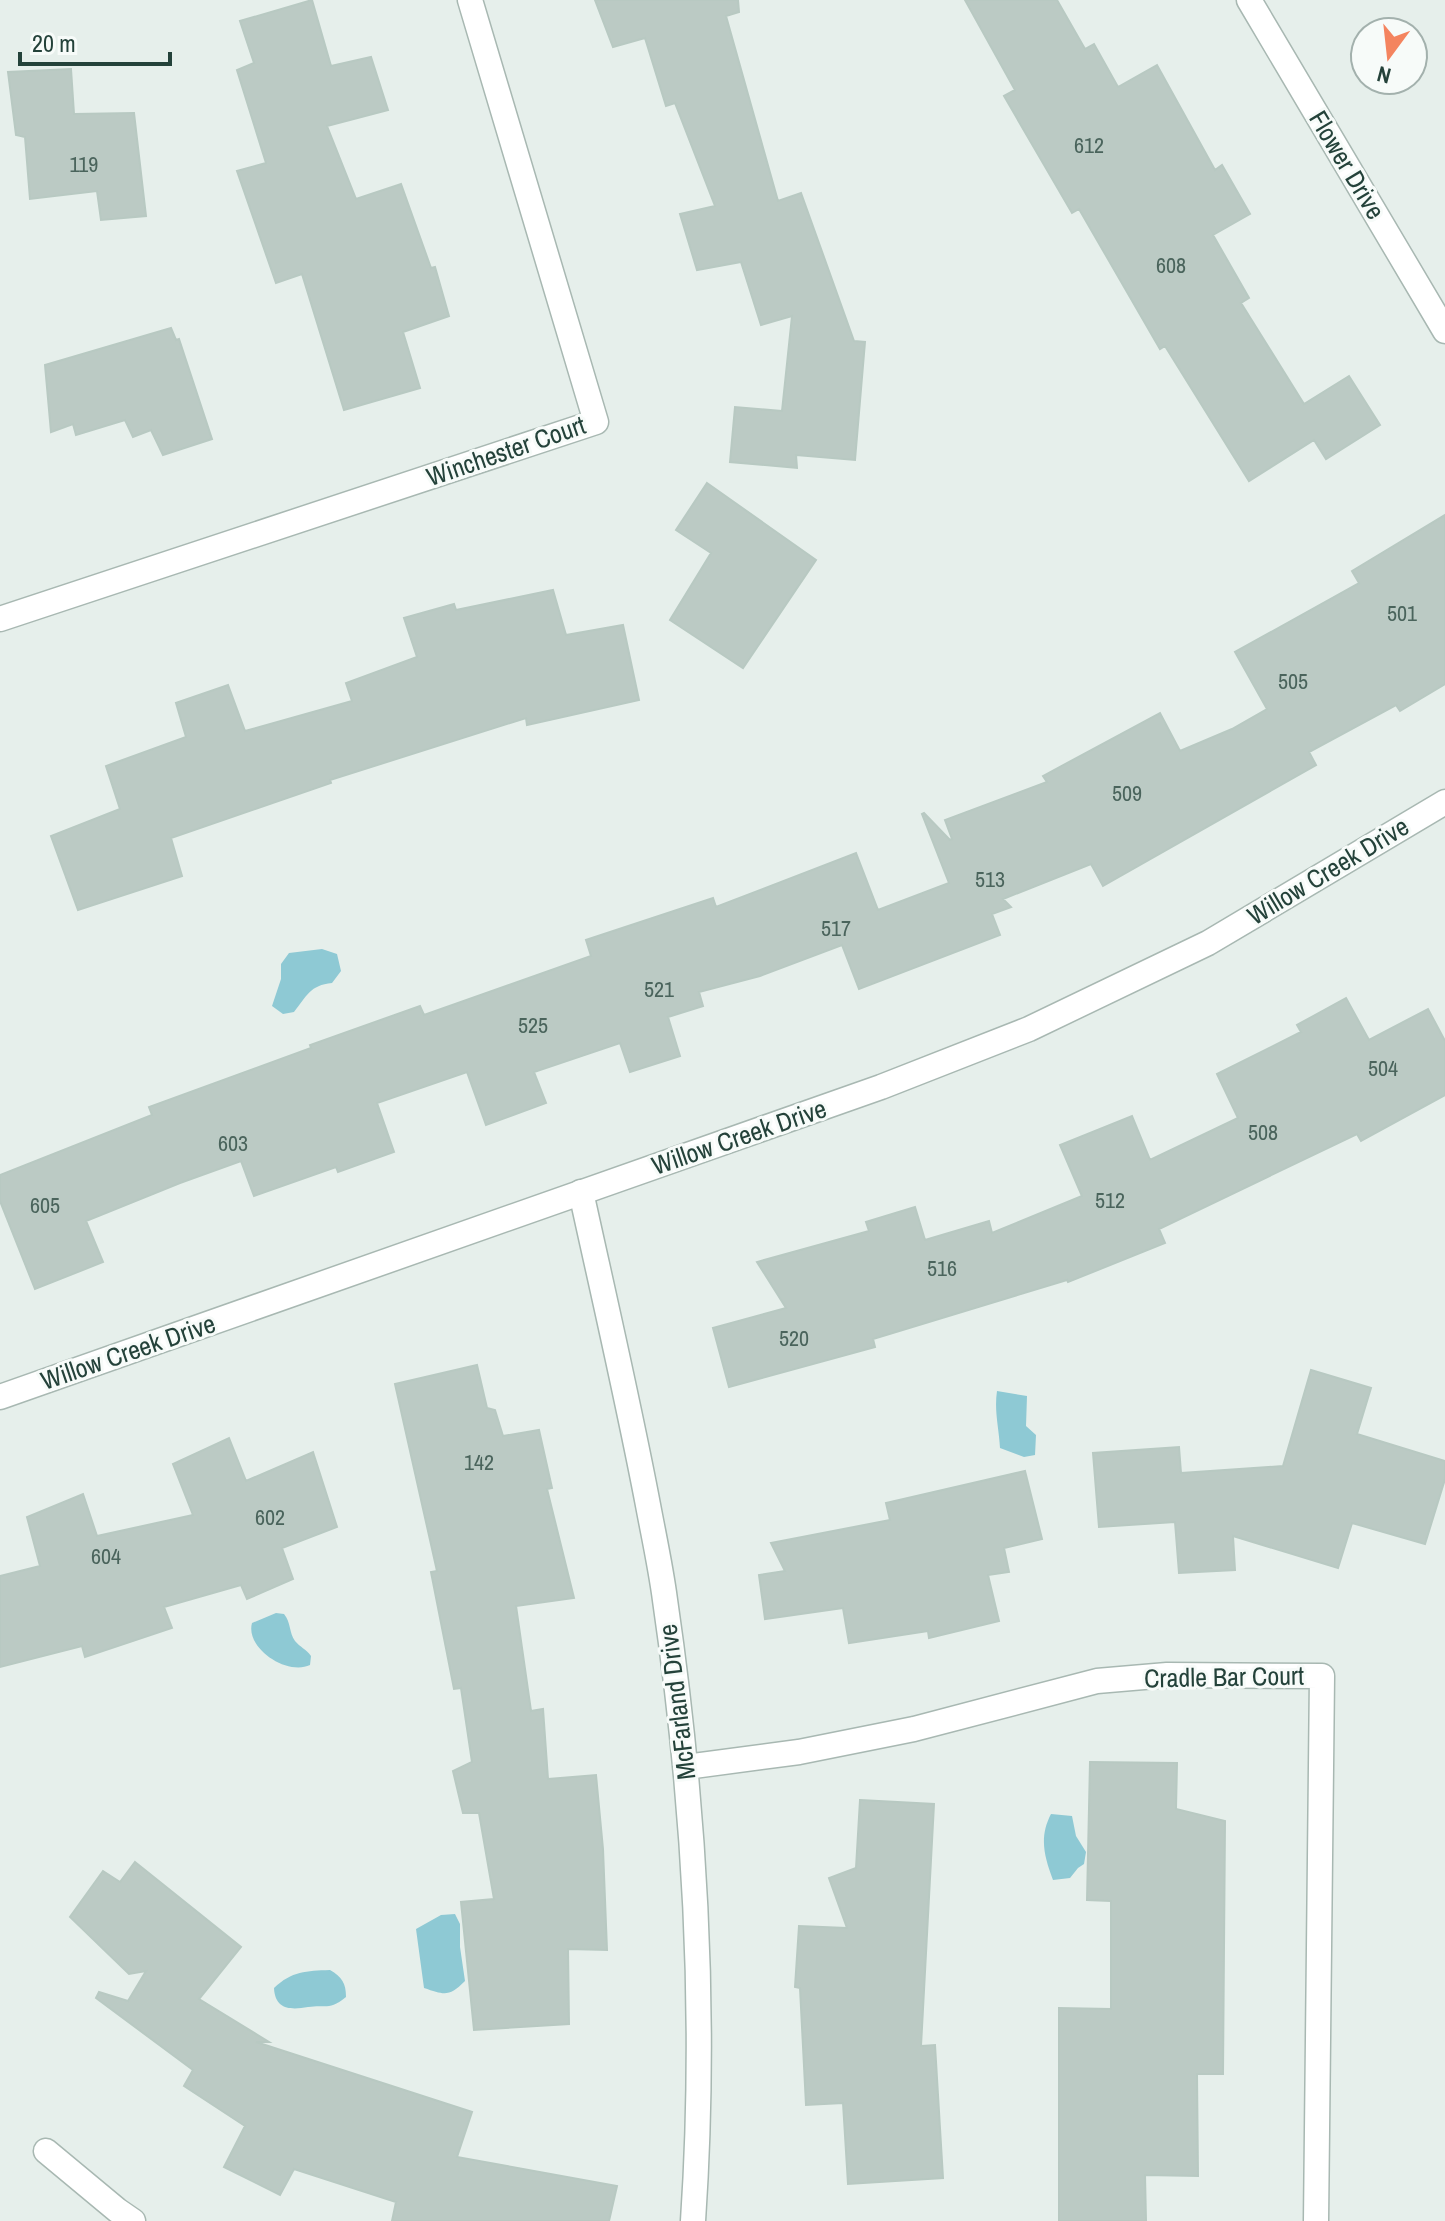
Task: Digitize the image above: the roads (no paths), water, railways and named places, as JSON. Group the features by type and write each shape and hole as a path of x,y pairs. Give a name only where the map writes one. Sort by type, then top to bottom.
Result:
{"street":[{"name":"Winchester Court","path":"0,619 596,422 470,0"},
{"name":"Flower Drive","path":"1249,0 1445,331"},
{"name":"Willow Creek Drive","path":"0,1397 881,1087 1029,1029 1208,943 1445,802"},
{"name":"McFarland Drive","path":"581,1192 631,1414 662,1583 686,1767 699,2010 693,2221"},
{"name":"Cradle Bar Court","path":"686,1767 799,1752 914,1729 1097,1681 1167,1675 1322,1676 1316,2221"},
{"path":"46,2151 133,2221"}],"water":[{"path":"322,949 337,954 341,971 332,983 314,989 294,1012 283,1014 272,1006 281,979 281,964 289,953"},
{"path":"997,1391 1027,1396 1026,1426 1036,1435 1035,1455 1024,1457 1000,1448"},
{"path":"276,1613 286,1617 295,1641 311,1656 310,1665 290,1667 280,1663 270,1658 255,1642 252,1623"},
{"path":"1051,1814 1072,1816 1076,1836 1086,1852 1084,1864 1070,1878 1053,1880 1047,1863 1044,1839"},
{"path":"455,1914 460,1924 465,1981 446,1993 424,1988 416,1929 441,1915"},
{"path":"330,1970 344,1984 346,1997 340,2001 331,2006 296,2008 285,2007 277,2001 274,1988 287,1978 306,1972"}]}
